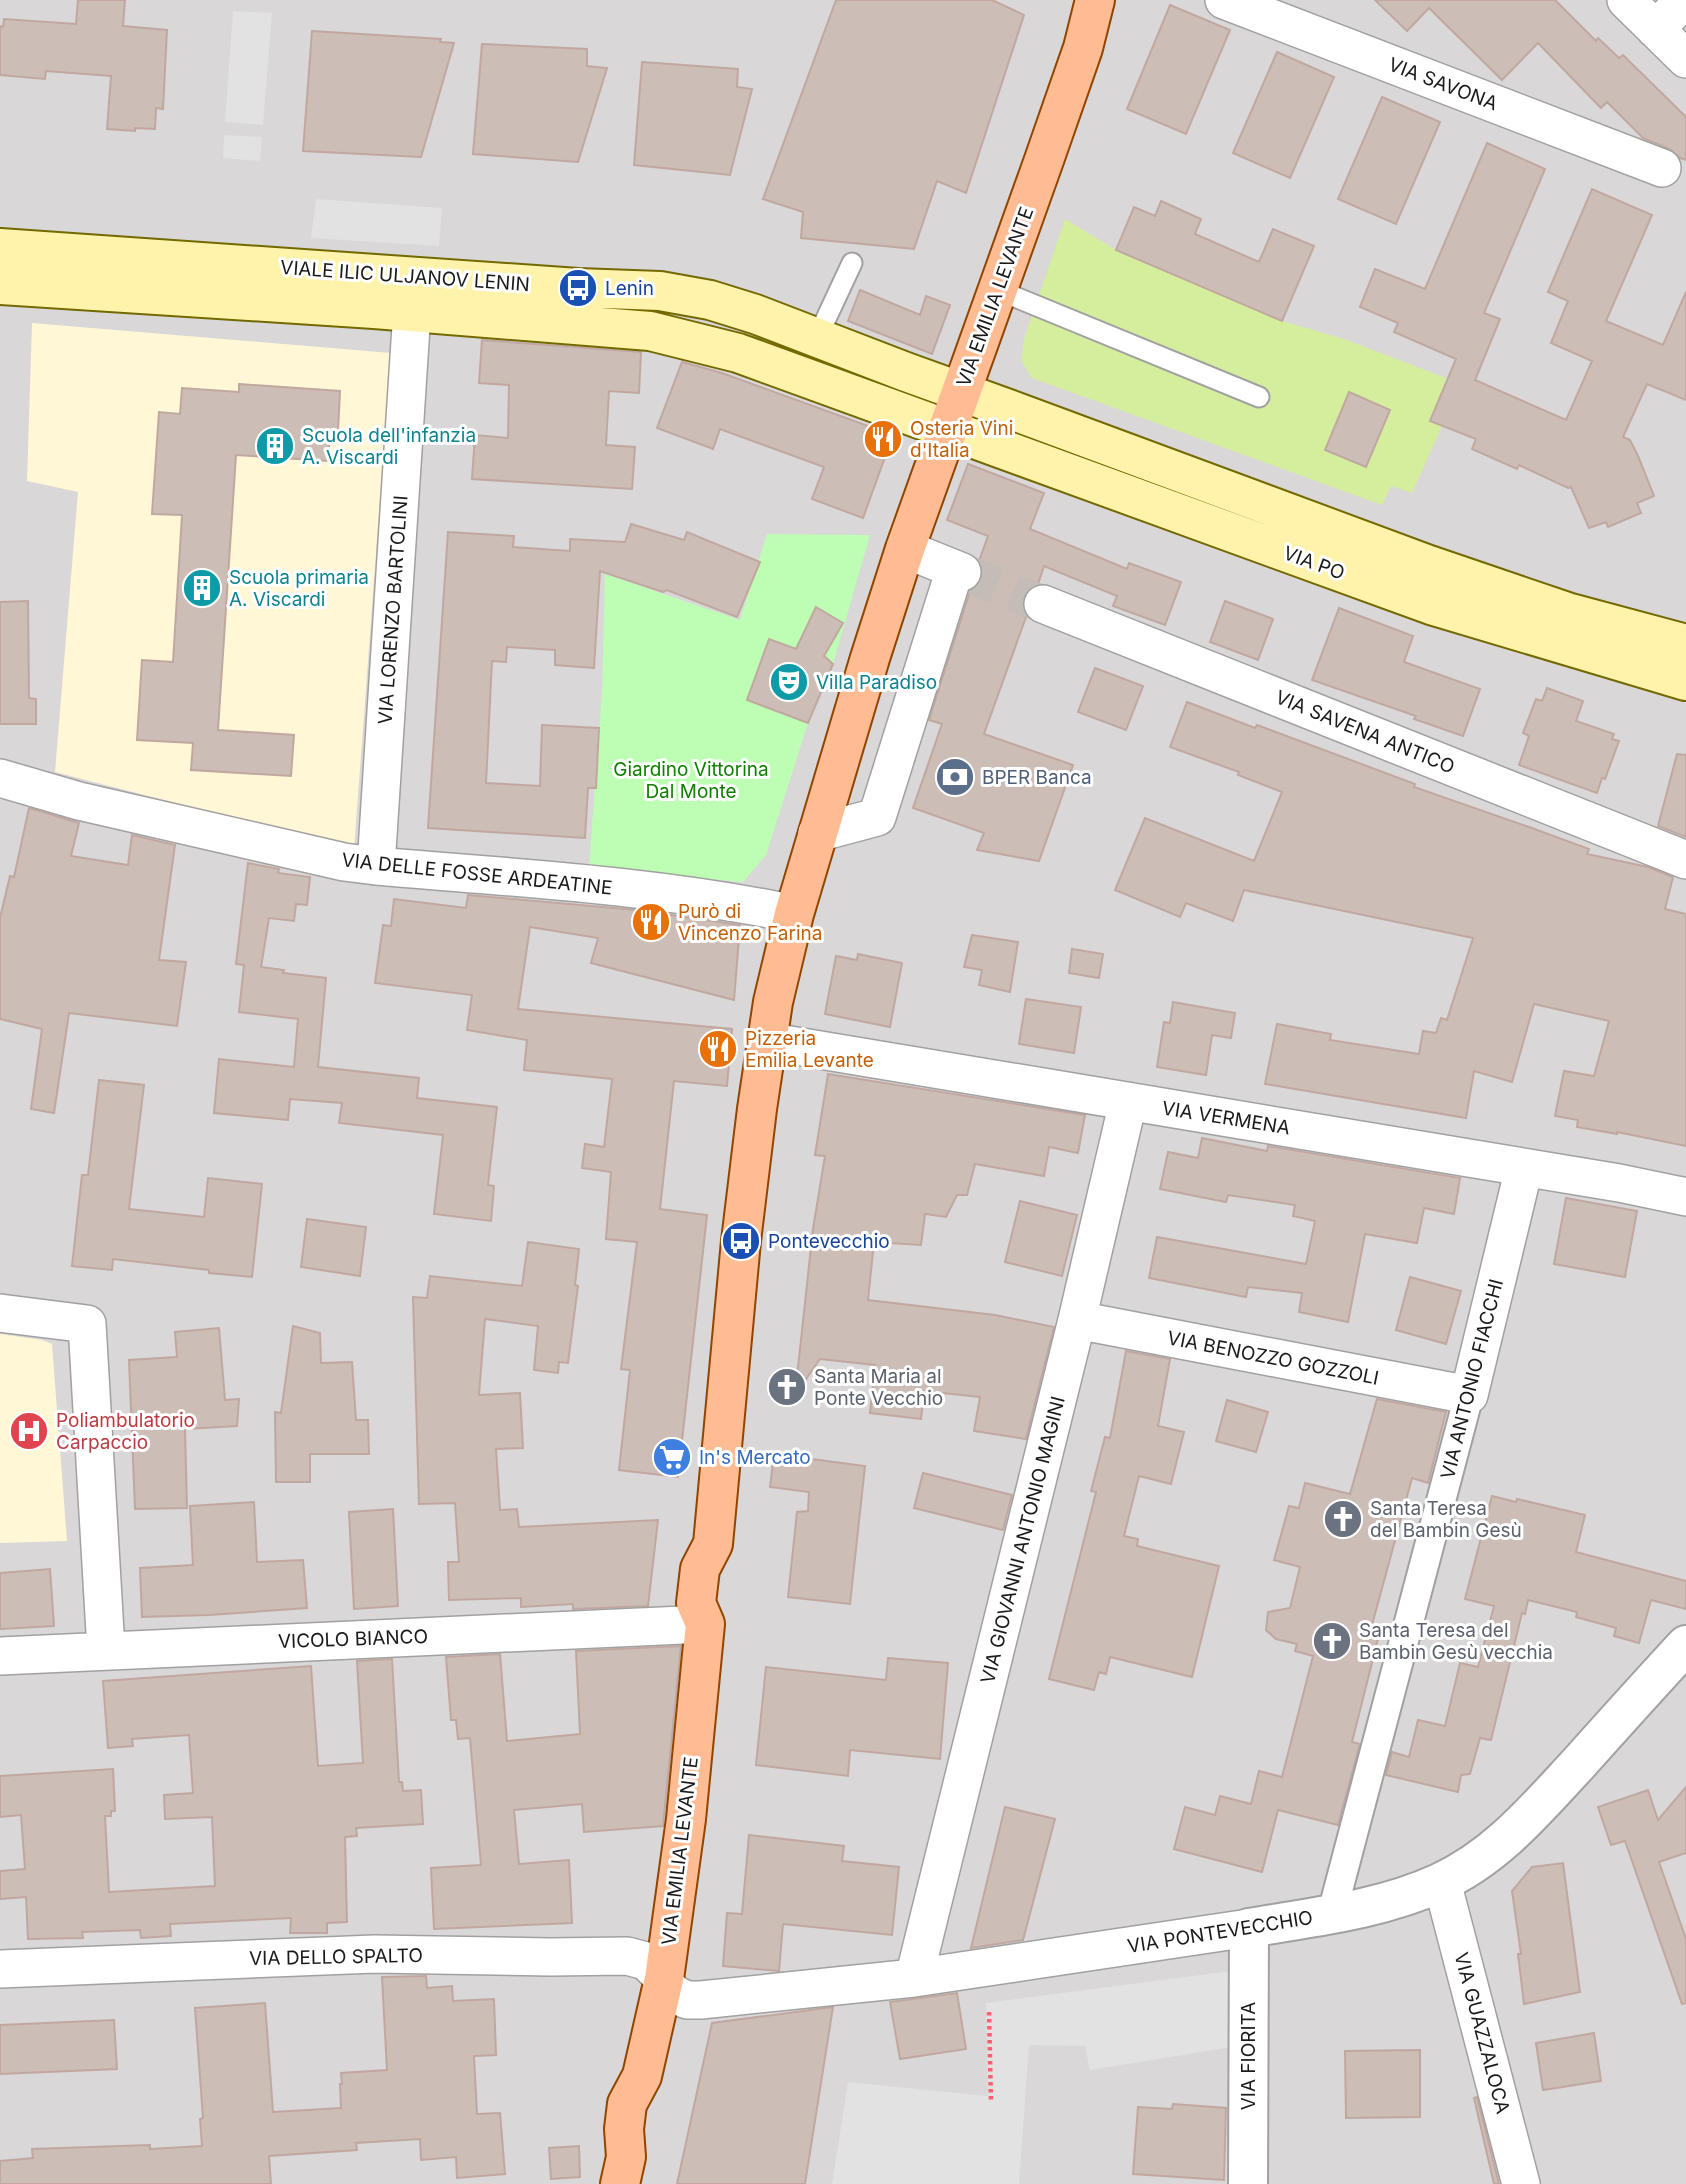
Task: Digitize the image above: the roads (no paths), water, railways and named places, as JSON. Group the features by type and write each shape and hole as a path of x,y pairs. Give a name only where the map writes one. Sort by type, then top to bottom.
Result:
{"main road":[{"name":"VIA EMILIA LEVANTE","path":"623,2171 643,2121 642,2076 664,1979 686,1819 705,1624 722,1605 726,1570 713,1544 741,1241 773,1002 817,833 905,549 1083,48 1095,0"},
{"name":"VIALE ILIC ULJANOV LENIN","path":"0,248 578,288 660,291 710,299 961,391"},
{"name":"VIALE ILIC ULJANOV LENIN","path":"0,285 412,312 661,334 738,354 947,429"},
{"name":"VIA PO","path":"961,391 1429,565 1567,612 1686,644"},
{"name":"VIA PO","path":"947,429 1431,605 1686,681"}],"street":[{"name":"VIA SAVONA","path":"1224,0 1661,168"},
{"path":"1626,0 1686,59"},
{"path":"1655,29 1685,0"},
{"name":"VIA LORENZO BARTOLINI","path":"376,866 412,312"},
{"path":"817,833 877,817 958,570 905,549"},
{"name":"VIA SAVENA ANTICO","path":"1043,604 1686,860"},
{"name":"VIA DELLE FOSSE ARDEATINE","path":"0,778 92,804 344,862 575,882 749,905 794,914"},
{"name":"VIA VERMENA","path":"766,1041 1686,1197"},
{"name":"VIA GIOVANNI ANTONIO MAGINI","path":"914,1978 1077,1320 1128,1102"},
{"name":"VIA ANTONIO FIACCHI","path":"1332,1913 1469,1395 1524,1168"},
{"path":"0,1313 87,1324 106,1650"},
{"name":"VIA BENOZZO GOZZOLI","path":"1077,1320 1469,1395"},
{"name":"VICOLO BIANCO","path":"0,1656 705,1624"},
{"name":"VIA PONTEVECCHIO","path":"664,1979 667,1987 676,1995 687,2000 701,2000 914,1978 1249,1928 1386,1902 1442,1882 1483,1857 1517,1830 1686,1645"},
{"name":"VIA GUAZZALOCA","path":"1442,1882 1521,2184"},
{"name":"VIA FIORITA","path":"1248,2184 1249,1928"},
{"name":"VIA DELLO SPALTO","path":"0,1969 375,1954 627,1956 646,1961 664,1979"}],"lane":[{"path":"817,338 852,263"},
{"path":"998,290 1259,397"}],"tunnel":[{"path":"962,572 1043,604"}],"place":[{"name":"Lenin","path":"578,288"},
{"name":"Osteria Vini d'Italia","path":"883,439"},
{"name":"Scuola dell'infanzia A. Viscardi","path":"275,446"},
{"name":"Scuola primaria A. Viscardi","path":"202,588"},
{"name":"Villa Paradiso","path":"789,682"},
{"name":"BPER Banca","path":"955,777"},
{"name":"Purò di Vincenzo Farina","path":"651,922"},
{"name":"Pizzeria Emilia Levante","path":"718,1049"},
{"name":"Pontevecchio","path":"741,1241"},
{"name":"Santa Maria al Ponte Vecchio","path":"787,1387"},
{"name":"Poliambulatorio Carpaccio","path":"29,1431"},
{"name":"In's Mercato","path":"672,1457"},
{"name":"Santa Teresa del Bambin Gesù","path":"1343,1519"},
{"name":"Santa Teresa del Bambin Gesù vecchia","path":"1332,1641"}],"park label":[{"name":"Giardino Vittorina Dal Monte","path":"691,780"}]}
